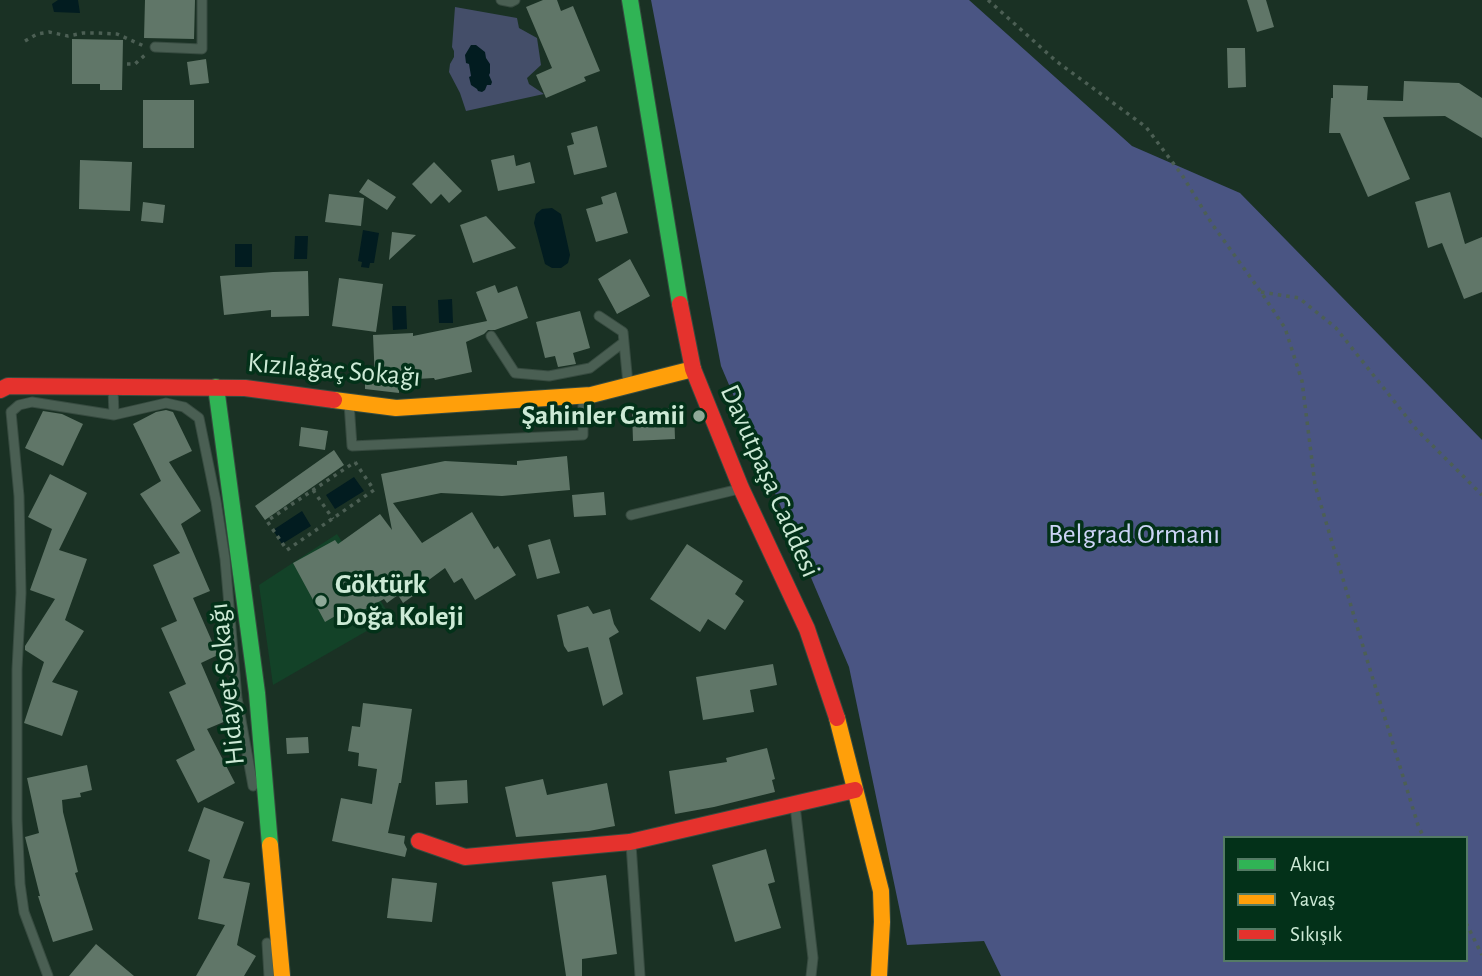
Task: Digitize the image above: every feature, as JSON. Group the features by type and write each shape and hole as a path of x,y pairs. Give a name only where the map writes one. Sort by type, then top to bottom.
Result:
{"street":[{"name":"Davutpaşa Caddesi","path":"630,0 693,369 741,488 807,629 836,717 881,891 879,976"},
{"name":"Kızılağaç Sokağı","path":"4,388 245,388 396,408 583,396 693,369"},
{"name":"Hidayet Sokağı","path":"216,387 257,693 282,976"},
{"path":"419,841 465,857 631,842 855,790"}],"lane":[{"path":"155,47 202,48 202,0"},
{"path":"500,0 515,0"},
{"path":"599,316 623,332 629,386"},
{"path":"491,336 515,373 549,376 590,368 624,342"},
{"path":"113,386 114,415"},
{"path":"349,402 352,446 583,435 583,396"},
{"path":"48,976 23,912 20,884 17,669 21,593 19,496 11,412 19,405 32,402 114,415 166,402 184,407 199,418 225,559 237,698 255,793"},
{"path":"631,515 741,488"},
{"path":"794,804 813,958 811,976"},
{"path":"256,805 263,881"},
{"path":"631,842 640,976"},
{"path":"267,935 269,976"}],"path":[{"path":"988,0 1056,61 1146,127 1182,175 1212,224 1285,328 1302,381 1315,485 1375,688 1423,836"},
{"path":"25,41 37,34 49,32 68,36 83,33 117,34 152,50 135,64 127,64"},
{"path":"1261,292 1299,298 1336,328 1417,430 1482,495"},
{"path":"355,461 374,490 333,519 287,550 267,522 355,461"},
{"path":"313,490 333,519"},
{"path":"1468,927 1482,955"}],"shaded area":[{"path":"58,0 78,0 80,13 54,12 52,4"},
{"path":"455,7 517,18 519,28 537,38 541,65 527,78 529,84 544,94 466,111 449,72 454,57 452,47"},
{"path":"471,45 476,45 485,52 490,64 489,75 492,82 482,92 471,85 469,77 469,64 466,63 465,55"},
{"path":"552,208 561,214 570,255 568,263 561,268 552,268 545,264 534,223 536,214 542,209"},
{"path":"363,230 379,233 374,263 370,263 369,268 361,267 362,262 358,261"},
{"path":"295,236 308,236 307,259 294,259"},
{"path":"235,244 252,244 252,267 235,267"},
{"path":"452,299 453,323 439,323 438,300"},
{"path":"392,306 406,306 407,329 393,330"},
{"path":"354,477 364,491 335,509 326,495"},
{"path":"302,511 311,526 282,544 273,530"},
{"name":"Göktürk Doğa Koleji","path":"337,534 391,617 273,685 259,585"}],"green space":[{"name":"Belgrad Ormanı","path":"651,0 969,0 1132,146 1240,193 1482,440 1482,976 1001,976 984,941 907,945 849,667 721,366"}],"building":[{"path":"145,0 195,0 194,39 144,38"},
{"path":"543,0 557,0 561,11 573,6 600,71 584,77 586,81 546,98 536,75 552,68 526,7"},
{"path":"1247,0 1266,0 1274,27 1257,32"},
{"path":"72,39 123,40 122,90 100,90 100,84 72,84"},
{"path":"1227,48 1245,48 1246,87 1228,88"},
{"path":"206,59 209,83 190,85 187,62"},
{"path":"1404,81 1459,83 1482,98 1482,138 1445,116 1383,117 1410,179 1368,197 1340,133 1329,133 1333,85 1368,86 1367,100 1403,101"},
{"path":"143,100 194,100 194,148 143,148"},
{"path":"597,126 607,167 574,175 567,146 574,144 571,133"},
{"path":"514,155 516,166 530,162 535,183 498,191 491,160"},
{"path":"80,160 132,162 130,211 79,209"},
{"path":"434,162 462,191 449,203 441,194 431,204 412,184"},
{"path":"368,179 396,197 387,210 359,192"},
{"path":"616,192 628,233 596,242 586,209 603,204 601,197"},
{"path":"1450,192 1465,244 1482,237 1482,292 1464,299 1442,243 1428,248 1415,202"},
{"path":"329,194 364,198 361,226 325,222"},
{"path":"143,202 165,205 163,223 141,221"},
{"path":"486,216 516,248 473,263 460,225"},
{"path":"392,232 416,235 389,260"},
{"path":"630,259 650,296 617,314 598,279"},
{"path":"308,271 309,316 271,317 271,310 224,315 220,276"},
{"path":"339,278 383,284 376,332 332,326"},
{"path":"495,285 498,293 517,286 528,318 488,330 466,342 472,372 435,380 399,380 399,393 365,389 365,382 375,381 373,335 413,333 413,336 487,321 476,292"},
{"path":"580,311 590,348 573,353 576,364 558,367 555,356 545,358 536,322"},
{"path":"674,408 675,439 633,441 632,411"},
{"path":"166,410 173,412 192,451 169,462 201,511 181,524 210,591 193,598 218,655 201,663 226,721 207,729 235,783 198,803 176,760 195,750 169,692 186,684 161,628 177,621 153,565 180,553 140,494 161,481 133,424"},
{"path":"43,411 62,414 83,424 63,466 25,448"},
{"path":"301,427 328,431 325,450 299,446"},
{"path":"334,450 344,465 265,520 255,506"},
{"path":"567,456 570,490 502,496 441,493 393,503 422,543 472,512 494,549 498,546 516,575 475,600 462,578 454,583 445,568 403,603 398,595 387,603 384,599 341,622 337,615 325,622 293,563 335,540 338,544 380,514 392,530 381,474 445,461 517,465 517,461"},
{"path":"50,474 87,493 59,550 87,559 65,620 84,631 52,682 78,691 62,736 24,723 44,662 25,650 25,646 55,599 30,590 52,529 28,517"},
{"path":"604,492 606,515 574,517 572,495"},
{"path":"550,539 560,573 537,579 528,545"},
{"path":"687,544 743,581 735,594 744,601 725,630 708,619 700,632 650,599"},
{"path":"588,606 593,614 610,609 619,632 609,638 623,694 603,706 588,647 568,652 564,646 557,615"},
{"path":"773,664 777,685 750,690 754,712 703,720 696,677"},
{"path":"363,703 412,709 401,783 388,833 405,836 405,857 332,841 341,798 372,804 377,769 358,766 359,753 348,751 352,726 360,727"},
{"path":"308,737 309,753 287,754 286,738"},
{"path":"767,748 775,779 772,780 775,792 675,814 669,771 727,762 726,758"},
{"path":"87,765 92,790 80,793 81,797 62,800 78,872 75,873 93,930 53,942 38,896 25,837 39,833 27,778"},
{"path":"543,779 547,795 607,783 615,826 516,837 505,787"},
{"path":"467,780 468,803 436,805 435,782"},
{"path":"204,807 244,822 223,878 250,883 237,945 256,956 244,976 196,976 225,925 198,919 210,860 188,851"},
{"path":"766,849 775,882 768,884 781,928 735,942 712,865"},
{"path":"606,875 617,954 582,959 582,976 566,976 552,882"},
{"path":"392,878 437,883 432,922 387,918"},
{"path":"96,944 134,976 69,976"}],"traffic: fast":[{"path":"630,0 680,304"},
{"path":"216,387 257,693 270,845"}],"traffic: slow":[{"path":"334,400 396,408 591,395 693,369"},
{"path":"837,718 881,891 879,976"},
{"path":"270,845 282,976"}],"traffic: jam":[{"path":"680,304 693,369 741,488 807,629 837,718"},
{"path":"0,390 8,386 245,388 334,400"},
{"path":"419,841 465,857 630,842 855,790"}],"place":[{"name":"Şahinler Camii","path":"699,416"},
{"name":"Göktürk Doğa Koleji","path":"321,601"}]}
